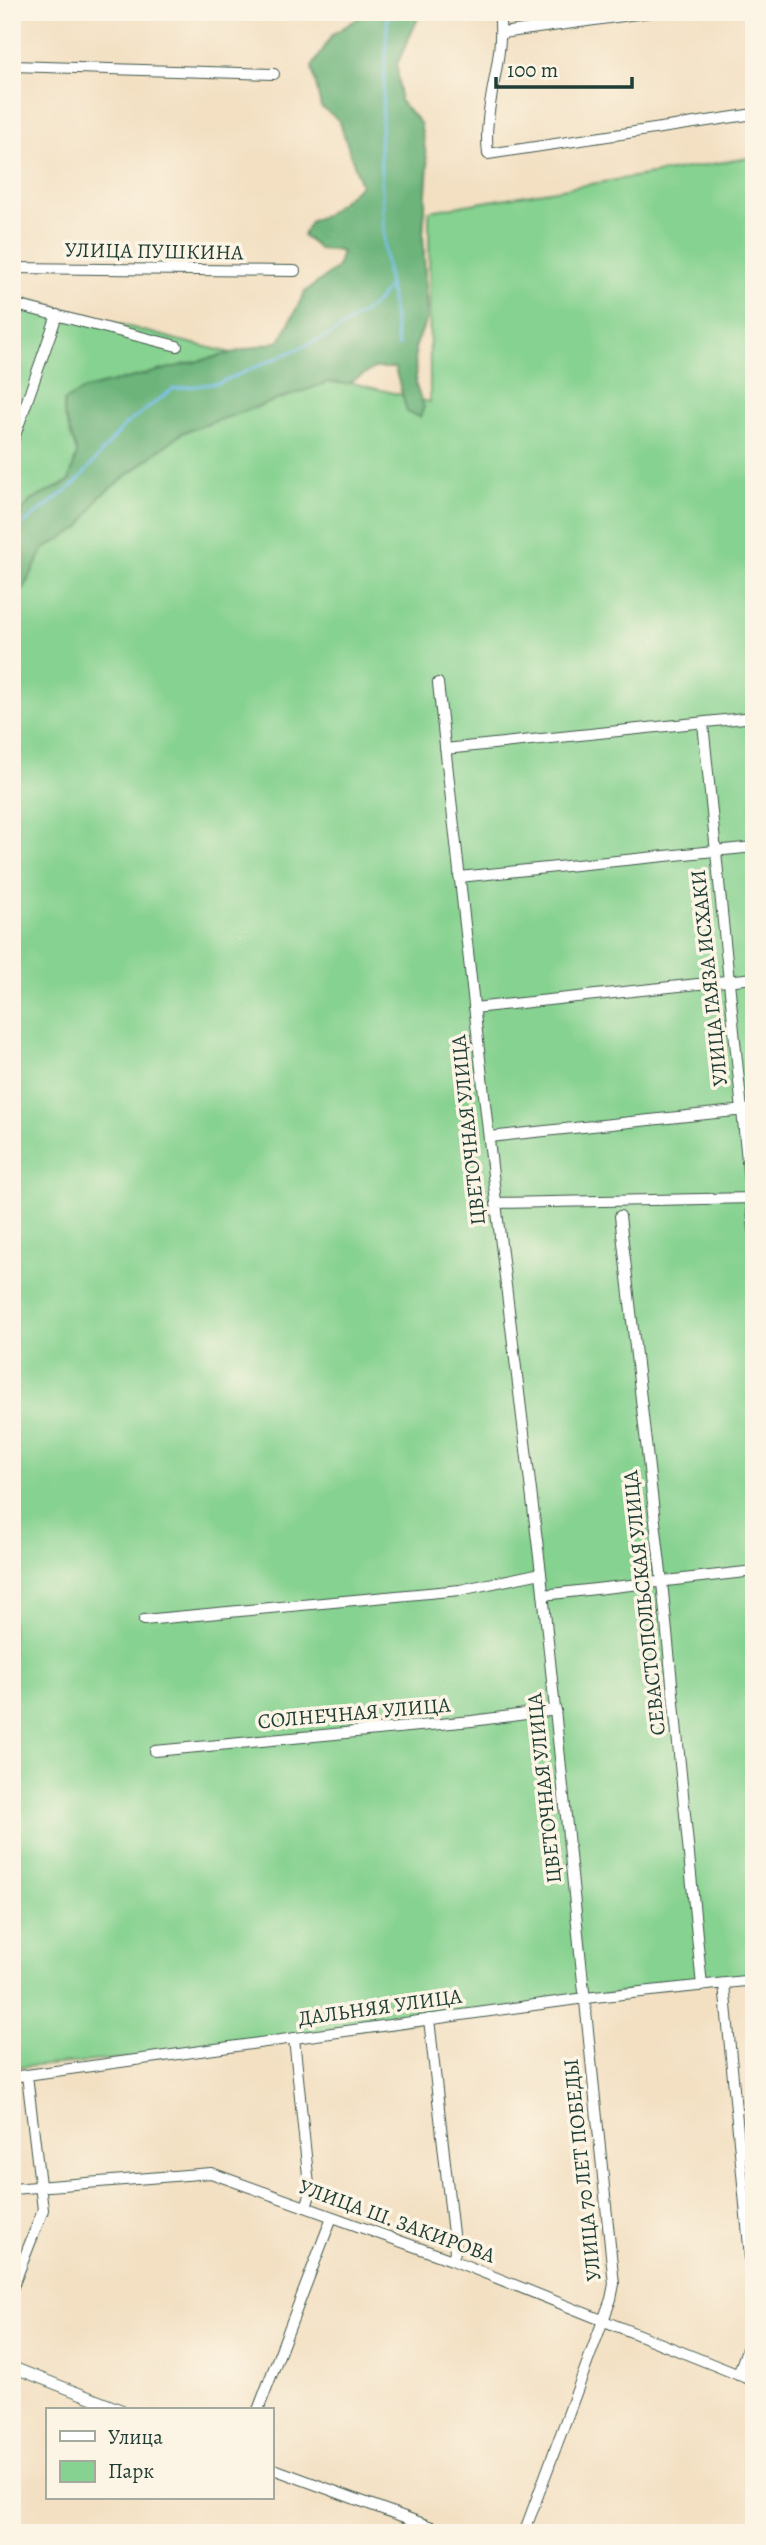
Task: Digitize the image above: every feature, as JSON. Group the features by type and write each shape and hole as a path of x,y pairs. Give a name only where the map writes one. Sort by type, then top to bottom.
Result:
{"street":[{"path":"499,12 502,33 486,132 488,154 754,114"},
{"path":"502,33 651,12"},
{"path":"12,66 274,74"},
{"name":"УЛИЦА ПУШКИНА","path":"12,268 295,271"},
{"path":"12,304 177,346"},
{"path":"13,440 57,316"},
{"name":"ЦВЕТОЧНАЯ УЛИЦА","path":"438,683 488,1137 541,1573 584,1998"},
{"path":"445,749 754,717"},
{"name":"УЛИЦА ГАЯЗА ИСХАКИ","path":"703,723 754,1230"},
{"path":"460,877 754,847"},
{"path":"474,1008 754,978"},
{"path":"488,1137 754,1109"},
{"path":"496,1203 752,1198"},
{"name":"СЕВАСТОПОЛЬСКАЯ УЛИЦА","path":"620,1216 662,1582 702,1986"},
{"path":"543,1595 754,1572"},
{"path":"144,1620 460,1590 541,1573"},
{"name":"СОЛНЕЧНАЯ УЛИЦА","path":"155,1751 472,1721 556,1710"},
{"name":"ДАЛЬНЯЯ УЛИЦА","path":"12,2077 584,1998 754,1980"},
{"path":"724,1984 754,2299"},
{"name":"УЛИЦА 70 ЛЕТ ПОБЕДЫ","path":"524,2533 603,2321 614,2284 584,1998"},
{"path":"429,2020 455,2252 452,2260"},
{"path":"294,2038 310,2195 306,2207"},
{"path":"12,2289 43,2210 27,2075"},
{"name":"УЛИЦА Ш. ЗАКИРОВА","path":"12,2189 211,2174 452,2260 754,2381"},
{"path":"259,2408 332,2217"},
{"path":"738,2375 754,2317"},
{"path":"12,2367 117,2408"},
{"path":"273,2469 448,2533"}],"green space":[{"path":"369,12 421,12 397,64 400,101 420,123 428,165 423,235 427,318 415,348 416,386 424,407 420,417 407,412 395,368 375,368 347,384 329,382 182,433 99,497 81,527 44,549 24,588 12,596 12,525 30,501 69,481 77,453 64,414 64,401 85,389 280,341 305,292 337,268 342,251 319,249 303,235 312,220 326,215 361,185 339,120 321,107 312,67 333,34"},
{"path":"754,157 754,1975 168,2055 12,2068 12,295 178,340 430,402 429,211"}],"waterway":[{"path":"388,12 380,150 385,256 398,347"},
{"path":"12,533 76,483 125,425 173,389 219,383 332,334 373,306 389,286"}]}
